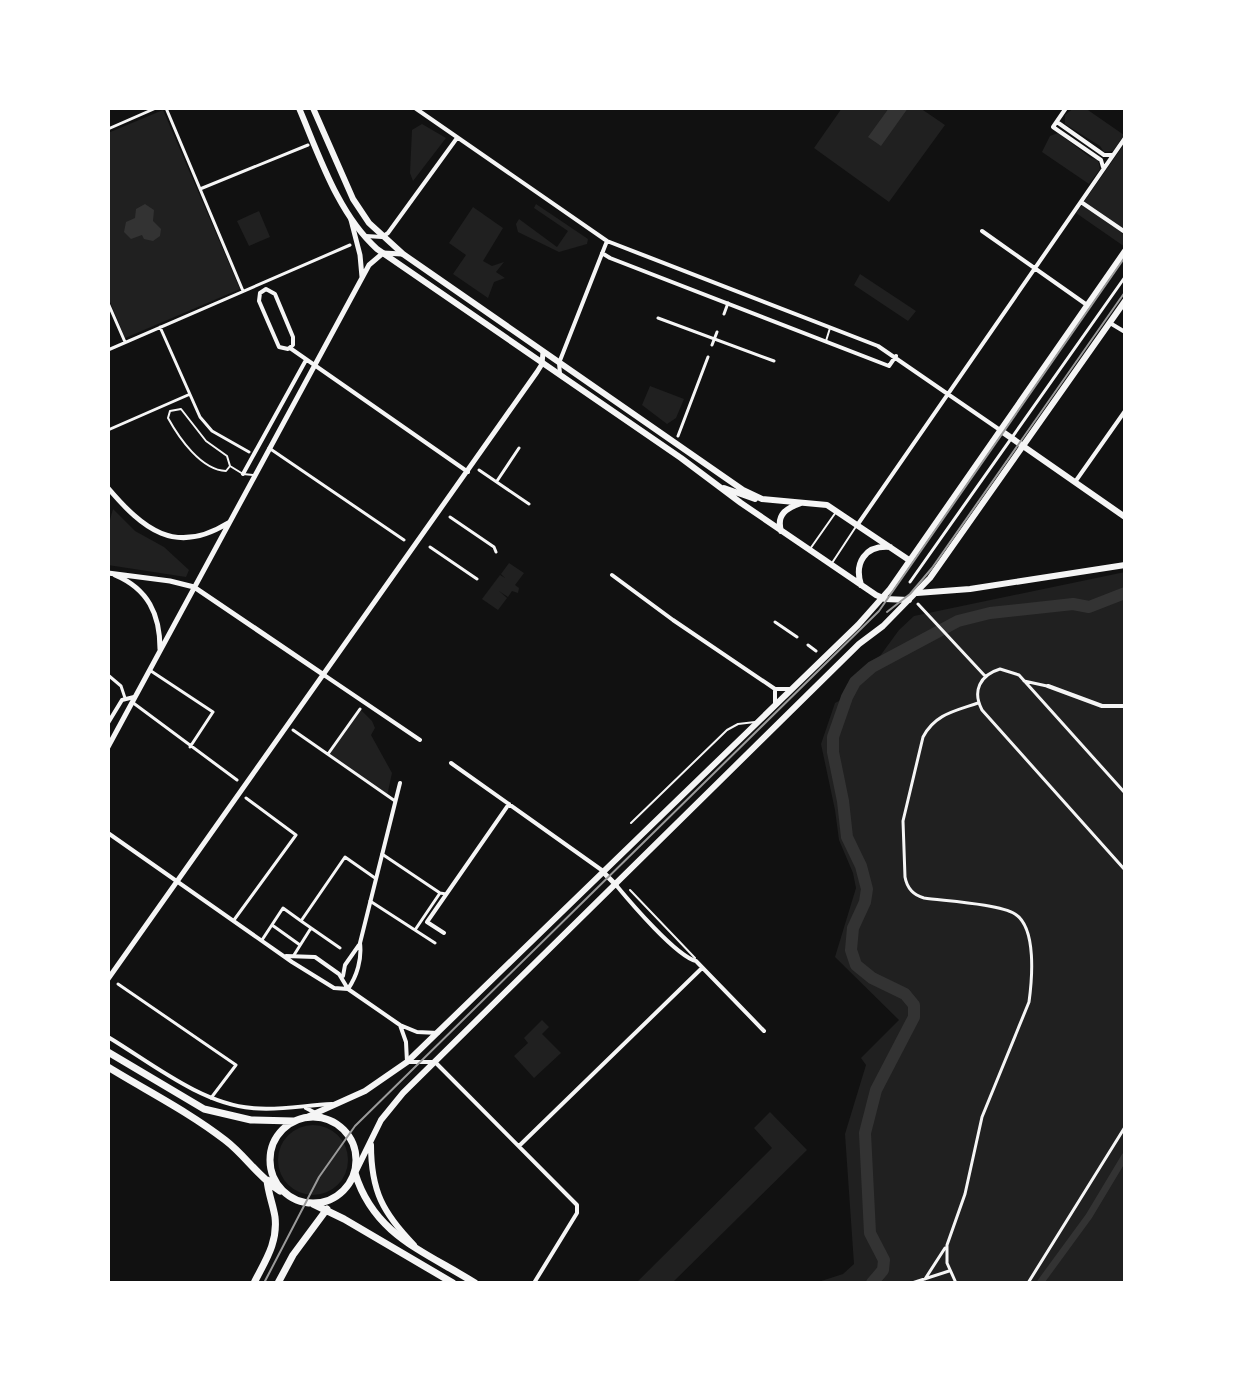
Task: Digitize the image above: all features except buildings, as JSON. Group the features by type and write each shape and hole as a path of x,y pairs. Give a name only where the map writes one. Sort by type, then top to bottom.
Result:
{"highway":[{"path":"108,1052 204,1109 251,1120 325,1118 338,1124 350,1138 356,1152 355,1173 363,1197 374,1215 397,1236 475,1283"},
{"path":"108,1067 221,1136 267,1182 284,1193 300,1202 327,1210 453,1283"},
{"path":"254,1283 270,1253 274,1237 275,1219 267,1182 272,1147 278,1134 295,1121"},
{"path":"270,1162 272,1175 284,1193"},
{"path":"278,1283 293,1255 355,1173"},
{"path":"311,1204 323,1203 339,1195"}],"main road":[{"path":"299,108 350,215 383,253 861,585 881,598 909,600"},
{"path":"313,108 353,199 382,237 729,481 762,499"},
{"path":"305,1118 378,1084 407,1062 793,688 881,598 1125,251"},
{"path":"355,1173 390,1109 435,1062 859,644 917,593 1125,301"},
{"path":"1000,430 1125,517"},
{"path":"720,487 749,498 823,504 837,510 909,560"},
{"path":"781,531 783,512 801,502"},
{"path":"861,585 858,568 863,556 876,547 890,547"},
{"path":"917,593 970,589 1125,565"},
{"path":"371,1142 374,1180 380,1202 393,1222 420,1250"}],"street":[{"path":"108,129 156,108"},
{"path":"166,108 243,291"},
{"path":"415,108 607,241 878,346 1000,430"},
{"path":"1066,108 1053,127 1101,160 1103,170"},
{"path":"1057,121 1104,155 1113,155"},
{"path":"366,236 382,237 394,226 457,138"},
{"path":"858,524 1125,138"},
{"path":"200,189 308,145"},
{"path":"1081,202 1125,232"},
{"path":"350,215 362,277"},
{"path":"982,231 1087,305"},
{"path":"560,376 559,363 607,241"},
{"path":"108,350 350,245"},
{"path":"108,747 370,262 383,253 403,254"},
{"path":"602,253 889,366 896,356"},
{"path":"910,582 1125,277"},
{"path":"290,348 293,339 275,294 271,290 263,290 259,301 279,347 290,348 468,472"},
{"path":"108,303 125,342"},
{"path":"724,314 728,303"},
{"path":"658,318 774,361"},
{"path":"1110,323 1125,332"},
{"path":"160,327 200,417 212,431 249,452"},
{"path":"712,345 717,332"},
{"path":"108,979 468,472 542,364 543,352"},
{"path":"678,436 708,357"},
{"path":"243,474 306,360"},
{"path":"108,430 188,395"},
{"path":"1075,482 1125,411"},
{"path":"269,448 404,540"},
{"path":"497,481 519,448"},
{"path":"479,470 529,504"},
{"path":"108,488 146,525 169,537 199,537 229,522"},
{"path":"450,517 496,552"},
{"path":"430,547 477,579"},
{"path":"108,573 194,587 420,740"},
{"path":"108,573 132,584 148,599 157,620 160,650"},
{"path":"612,575 775,689 793,688"},
{"path":"918,604 985,676"},
{"path":"775,622 797,637"},
{"path":"808,645 816,651"},
{"path":"149,670 213,712 190,747"},
{"path":"1125,793 1014,672 995,670 985,676 978,687 978,703 1125,870"},
{"path":"108,675 121,686 125,698"},
{"path":"1024,681 1048,686 1102,706 1125,706"},
{"path":"775,689 775,704"},
{"path":"125,698 133,700 190,747 237,780"},
{"path":"108,723 125,698"},
{"path":"925,1279 947,1245 965,1194 982,1117 1023,1022 1032,983 1029,935 1024,922 1016,914 919,897 910,889 905,877 903,821 923,737 938,717 978,703"},
{"path":"328,754 360,709"},
{"path":"293,730 396,801"},
{"path":"451,763 604,873 688,959 704,966 764,1031"},
{"path":"348,989 359,962 360,943 400,783"},
{"path":"234,920 296,835 246,798"},
{"path":"415,930 509,804"},
{"path":"108,833 331,986 348,989 400,1025 420,1032 439,1032"},
{"path":"381,853 443,894"},
{"path":"301,921 345,857 375,878"},
{"path":"443,894 427,922 444,933"},
{"path":"370,901 435,943"},
{"path":"262,940 283,908 340,948"},
{"path":"272,925 300,945"},
{"path":"293,957 311,928"},
{"path":"343,978 345,965 360,943"},
{"path":"284,955 315,957 335,970 348,989"},
{"path":"335,970 345,965"},
{"path":"519,1146 704,966"},
{"path":"118,984 236,1065 211,1098"},
{"path":"400,1025 407,1044 407,1062 435,1062 578,1208 534,1283"},
{"path":"108,1037 211,1098 252,1108 335,1104"},
{"path":"304,1107 325,1118"},
{"path":"1028,1283 1125,1127"},
{"path":"947,1245 949,1271 956,1283"},
{"path":"912,1283 949,1271"}],"lane":[{"path":"826,341 831,327"},
{"path":"230,466 226,471 220,471 194,453 173,428 168,418 170,411 178,408 183,411 200,434 227,456 230,466 243,474 255,475"},
{"path":"810,550 837,510"},
{"path":"831,565 858,524"},
{"path":"631,823 727,730 738,724 756,722"},
{"path":"630,890 696,961"}],"shaded area":[{"path":"842,108 920,108 945,125 889,202 814,148"},
{"path":"889,108 908,108 881,146 868,137"},
{"path":"1074,108 1085,108 1124,135 1113,151 1104,152 1100,146 1065,124 1065,115"},
{"path":"163,110 240,289 125,338 108,297 108,133"},
{"path":"422,124 446,138 413,181 410,173 412,130"},
{"path":"1058,133 1098,160 1100,169 1089,184 1042,152 1050,136"},
{"path":"1125,143 1125,247 1076,213"},
{"path":"145,204 154,210 153,221 161,229 160,236 153,241 144,239 142,235 131,239 124,232 126,222 135,218 136,209"},
{"path":"536,204 588,239 587,244 559,252 518,232 516,224 519,219 557,247 568,231 534,208"},
{"path":"473,207 503,228 483,261 492,266 504,262 496,272 505,278 494,282 488,298 453,274 466,255 449,243"},
{"path":"259,211 270,237 249,246 237,221"},
{"path":"860,274 916,311 908,321 854,285"},
{"path":"650,386 684,399 676,418 667,424 642,405"},
{"path":"113,509 135,531 164,547 189,570 186,577 108,565 108,527"},
{"path":"509,563 524,573 515,585 519,588 518,593 512,591 508,597 499,591 507,598 498,610 482,599 500,575 505,578 501,574"},
{"path":"1125,572 1125,1283 815,1283 843,1274 854,1264 845,1134 866,1065 861,1058 899,1020 835,957 856,888 839,840 821,744 835,703 847,697 855,682 872,667 899,630 914,616"},
{"path":"360,709 372,721 375,728 371,735 392,773 387,796 330,754"},
{"path":"542,1020 549,1027 542,1034 561,1053 534,1078 514,1056 528,1043 524,1038"},
{"path":"770,1112 807,1150 672,1283 636,1283 772,1148 754,1128"},
{"path":"320,1125 342,1140 348,1160 346,1174 338,1185 327,1193 306,1195 288,1185 280,1174 278,1153 288,1135 299,1127"}],"waterway":[{"path":"872,1283 883,1270 884,1260 870,1233 865,1133 876,1090 914,1017 914,1005 905,994 872,978 856,965 851,950 853,928 865,902 867,889 861,866 847,837 833,752 833,737 847,697 855,682 872,667 958,621 990,613 1073,604 1089,607 1125,593"},
{"path":"1040,1283 1089,1216 1125,1156"}],"tram line":[{"path":"264,1283 319,1177 355,1126 879,611 1125,257"},
{"path":"887,612 910,594 932,568 1125,292"}]}
